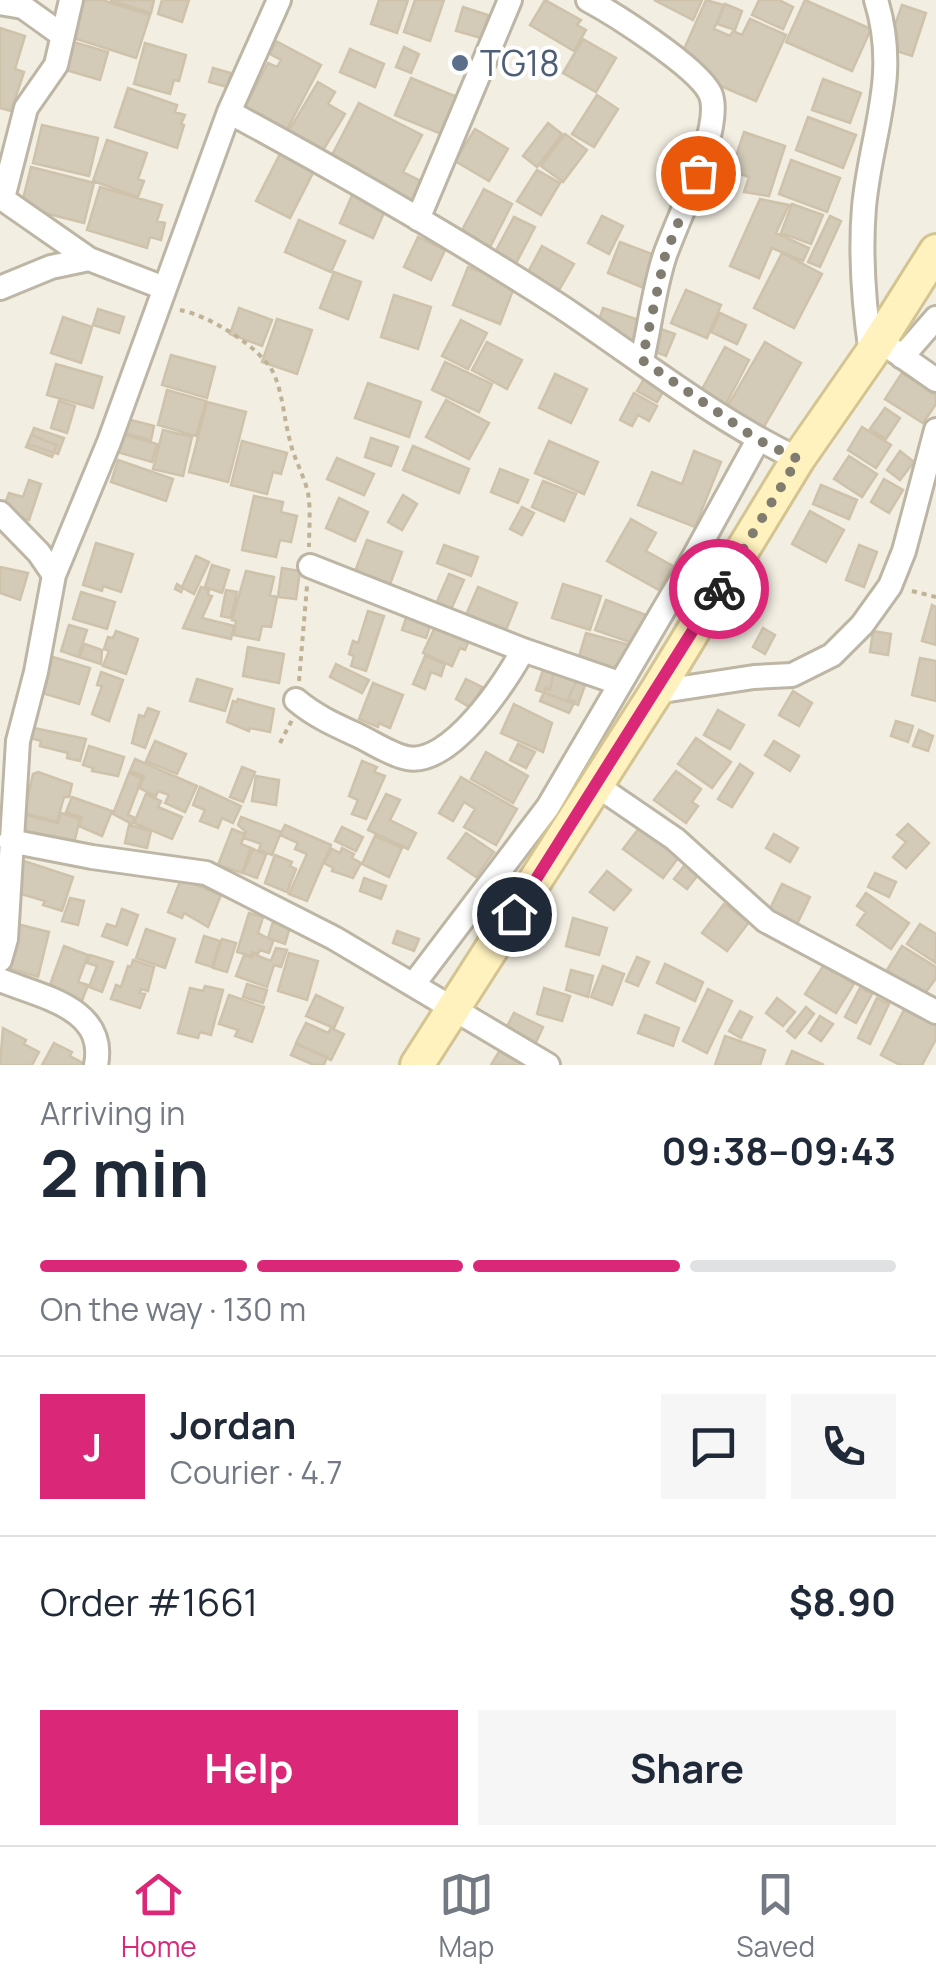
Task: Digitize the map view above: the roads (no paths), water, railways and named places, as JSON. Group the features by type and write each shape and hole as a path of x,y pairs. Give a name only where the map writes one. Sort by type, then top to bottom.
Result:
{"main road":[{"path":"417,1065 656,692 798,459 884,351 936,252"}],"street":[{"path":"71,0 56,64 26,108 1,198 89,259 160,297"},
{"path":"0,960 6,939 10,841 9,739 36,672 54,575 109,442 229,112 279,0"},
{"path":"418,219 510,0"},
{"path":"588,0 687,68 708,90 714,106 698,173 665,256 642,360"},
{"path":"876,0 888,65 864,208 864,310 884,351 936,380"},
{"path":"0,3 23,7 62,35"},
{"path":"229,112 418,219 642,360 758,440 798,459"},
{"path":"0,288 51,267 89,259"},
{"path":"884,351 936,318"},
{"path":"656,692 792,675 832,655 862,625 890,586 904,551 936,430"},
{"path":"413,985 548,808 758,440"},
{"path":"0,513 39,553 54,575"},
{"path":"0,540 39,553"},
{"path":"310,566 522,650 619,683"},
{"path":"296,700 314,715 410,759 431,754 461,735 506,682 522,650"},
{"path":"596,785 675,839 766,920 936,1012"},
{"path":"10,841 206,873 334,938 548,1065"},
{"path":"0,980 77,1012 94,1030 100,1046 96,1065"}],"place":[{"name":"TG18","path":"460,63"}]}
